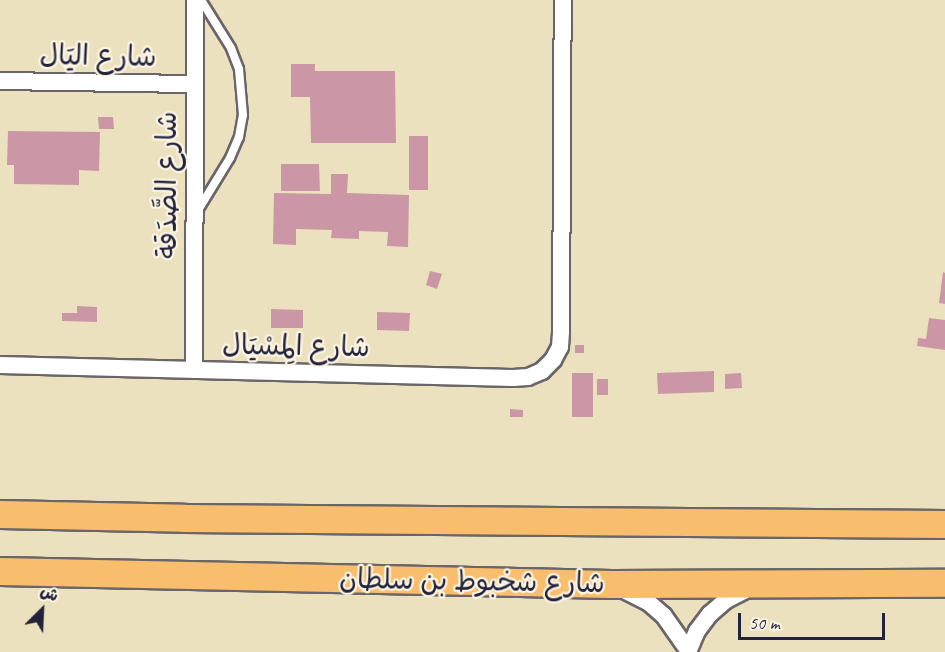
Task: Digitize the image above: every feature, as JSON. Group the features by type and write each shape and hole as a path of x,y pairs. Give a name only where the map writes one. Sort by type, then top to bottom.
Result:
{"main road":[{"name":"شارع شخبوط بن سلطان","path":"0,514 256,519 945,524"},
{"name":"شارع شخبوط بن سلطان","path":"0,571 611,584 945,583"}],"street":[{"name":"شارع الصَّدَقة","path":"194,370 195,0"},
{"name":"شارع المِسْيَال","path":"0,365 528,377 542,371 553,360 560,347 561,331 563,0"},
{"name":"شارع اليَال","path":"0,81 194,84"},
{"path":"688,651 697,631 726,600 765,583"},
{"path":"611,584 648,602 677,632 688,651"}],"lane":[{"path":"193,218 230,158 239,137 243,115 239,69 231,48 201,0"}],"building":[{"path":"291,64 315,64 315,71 395,71 396,143 311,143 310,97 291,97"},
{"path":"98,117 113,117 114,129 99,129"},
{"path":"8,131 100,132 99,171 79,170 79,185 14,184 14,165 7,165"},
{"path":"409,136 428,136 428,190 409,190"},
{"path":"281,164 319,164 320,191 281,191"},
{"path":"331,174 348,174 347,193 409,195 408,247 387,246 388,232 359,231 359,239 331,238 332,230 296,229 296,245 273,244 274,193 331,194"},
{"path":"430,271 442,274 437,289 426,285"},
{"path":"943,272 945,273 945,304 939,303"},
{"path":"77,306 97,307 97,322 62,321 62,313 77,313"},
{"path":"271,309 303,310 303,328 271,328"},
{"path":"377,312 410,313 409,331 377,330"},
{"path":"929,318 945,320 945,350 917,346 918,338 926,339"},
{"path":"575,345 584,345 584,353 575,353"},
{"path":"714,371 714,392 658,394 657,373"},
{"path":"572,373 593,373 593,417 572,417"},
{"path":"741,373 742,388 725,389 725,374"},
{"path":"597,379 608,379 608,395 597,395"},
{"path":"510,409 523,410 523,417 510,417"}]}
